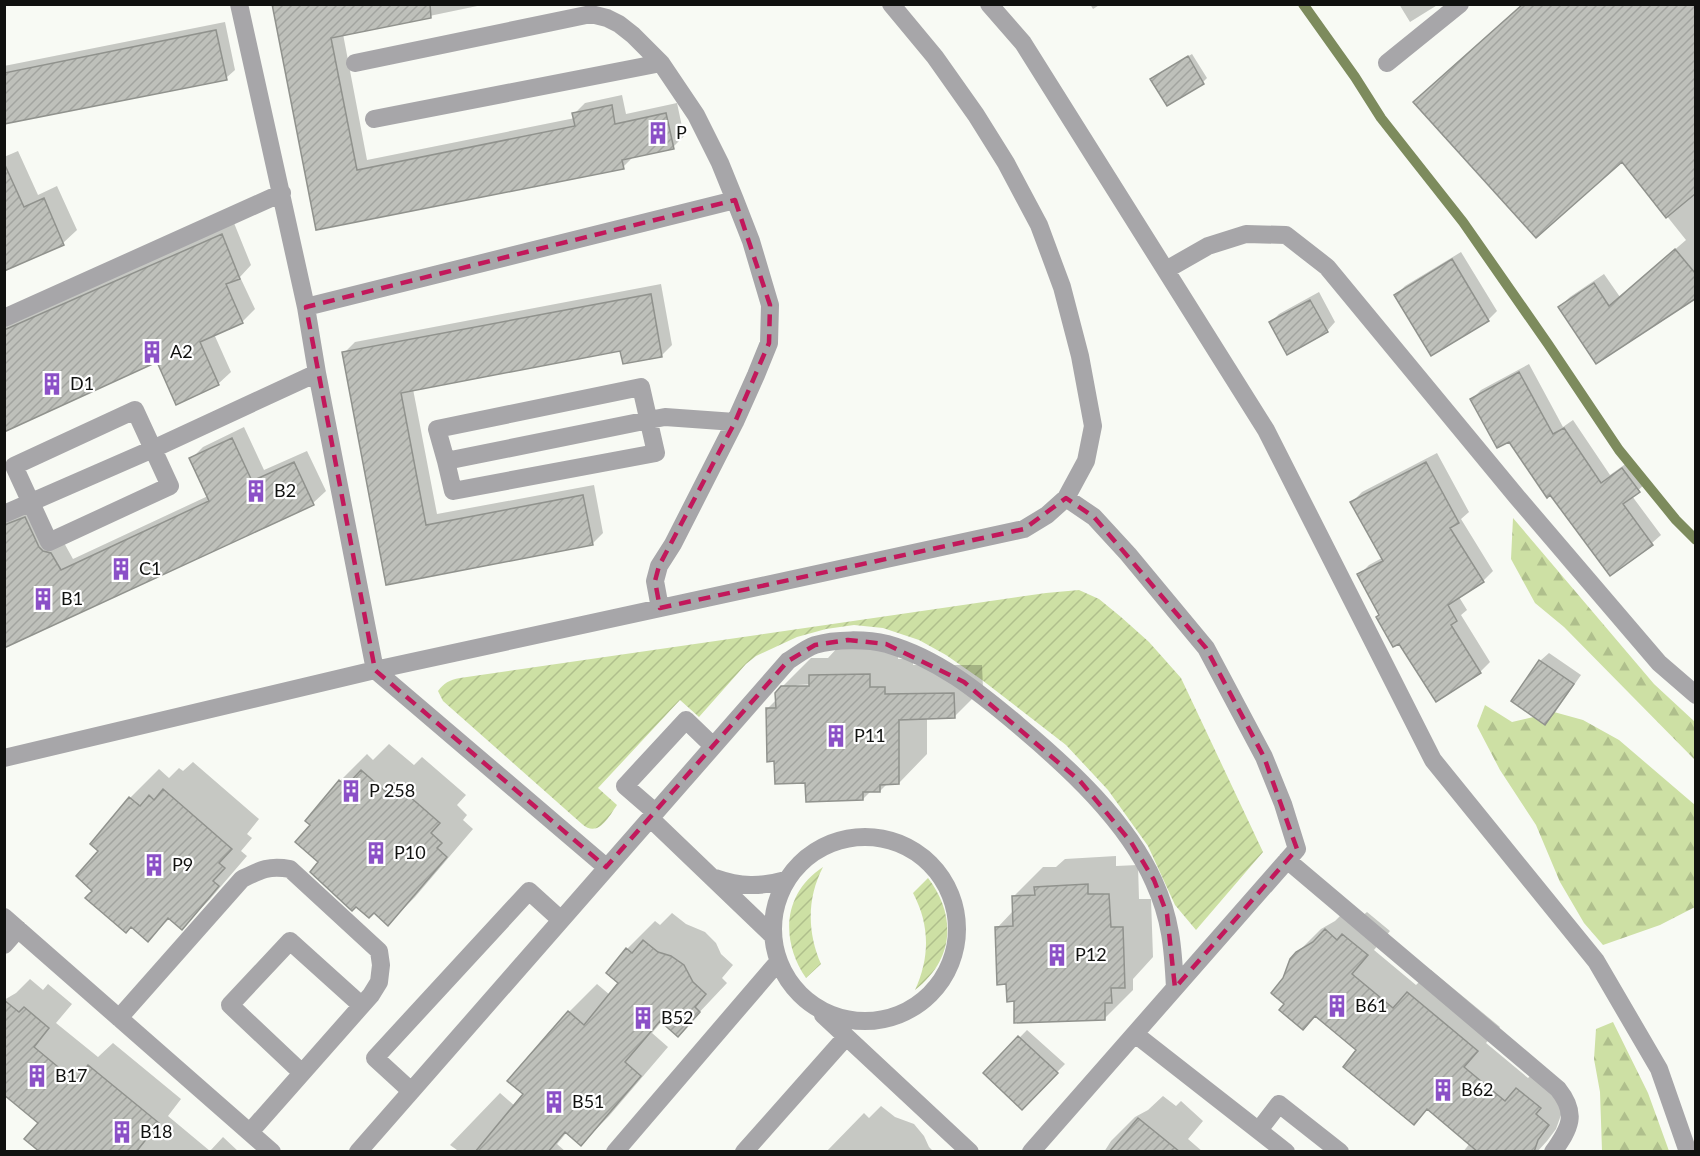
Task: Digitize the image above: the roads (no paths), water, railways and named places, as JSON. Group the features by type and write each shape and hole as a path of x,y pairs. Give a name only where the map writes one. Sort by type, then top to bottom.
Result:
{"street":[{"path":"239,4 306,307 375,670 606,867"},
{"path":"4,758 375,670 1024,529 1047,515 1066,498 1086,462 1094,426 1080,356 1062,287 1039,225 1006,163 935,57 891,4"},
{"path":"989,4 1023,43 1266,430 1433,760 1596,960 1659,1069 1688,1152"},
{"path":"1387,63 1460,4"},
{"path":"355,63 591,14 607,18 633,34 662,63 696,115 720,163 751,241 770,305 769,343 735,422 673,544 659,566 655,580 660,608"},
{"path":"374,119 662,63"},
{"path":"4,318 282,193"},
{"path":"306,307 735,201"},
{"path":"1166,270 1208,246 1246,234 1286,236 1304,248 1327,267 1517,497 1659,663 1695,695"},
{"path":"4,514 153,449 317,372"},
{"path":"641,387 649,420 656,453 453,491 437,429 641,387"},
{"path":"135,410 170,486 50,542 32,503 14,466 135,410"},
{"path":"446,461 665,417 735,422"},
{"path":"1031,1152 1297,849 1283,804 1264,757 1206,648 1094,517 1066,498"},
{"path":"358,1152 788,661 815,645 848,640 886,644 925,659 964,682 1046,749 1109,812 1154,880 1167,914 1173,945 1175,988"},
{"path":"713,746 686,720 625,786 772,935"},
{"path":"813,1006 839,1018 860,1021 881,1020 908,1011 931,994 948,971 956,944 957,916 949,889 933,866 910,848 898,842 870,836 828,844 816,850 794,869 779,893 772,935 778,962 793,987 813,1006 846,1037 970,1152"},
{"path":"1287,860 1558,1089 1565,1098 1570,1122 1566,1133 1553,1152"},
{"path":"119,1018 242,879 276,866 290,869 379,951 381,965 379,982 362,1005 250,1132"},
{"path":"714,878 731,884 749,886 768,885 786,880"},
{"path":"411,1091 375,1059 529,891 561,920"},
{"path":"4,945 11,923 272,1152"},
{"path":"302,1073 230,1005 290,941 362,1005"},
{"path":"615,1152 778,962"},
{"path":"1135,1034 1286,1152"},
{"path":"744,1152 846,1037"},
{"path":"1258,1130 1279,1104 1340,1152"}],"waterway":[{"path":"1303,4 1381,118 1463,222 1619,450 1676,520 1696,540"}],"place":[{"name":"P","path":"658,133"},
{"name":"A2","path":"152,352"},
{"name":"D1","path":"52,384"},
{"name":"B2","path":"256,491"},
{"name":"C1","path":"121,569"},
{"name":"B1","path":"43,599"},
{"name":"P11","path":"836,736"},
{"name":"P 258","path":"351,791"},
{"name":"P10","path":"376,853"},
{"name":"P9","path":"154,865"},
{"name":"P12","path":"1057,955"},
{"name":"B61","path":"1337,1006"},
{"name":"B52","path":"643,1018"},
{"name":"B17","path":"37,1076"},
{"name":"B62","path":"1443,1090"},
{"name":"B51","path":"554,1102"},
{"name":"B18","path":"122,1132"}]}
